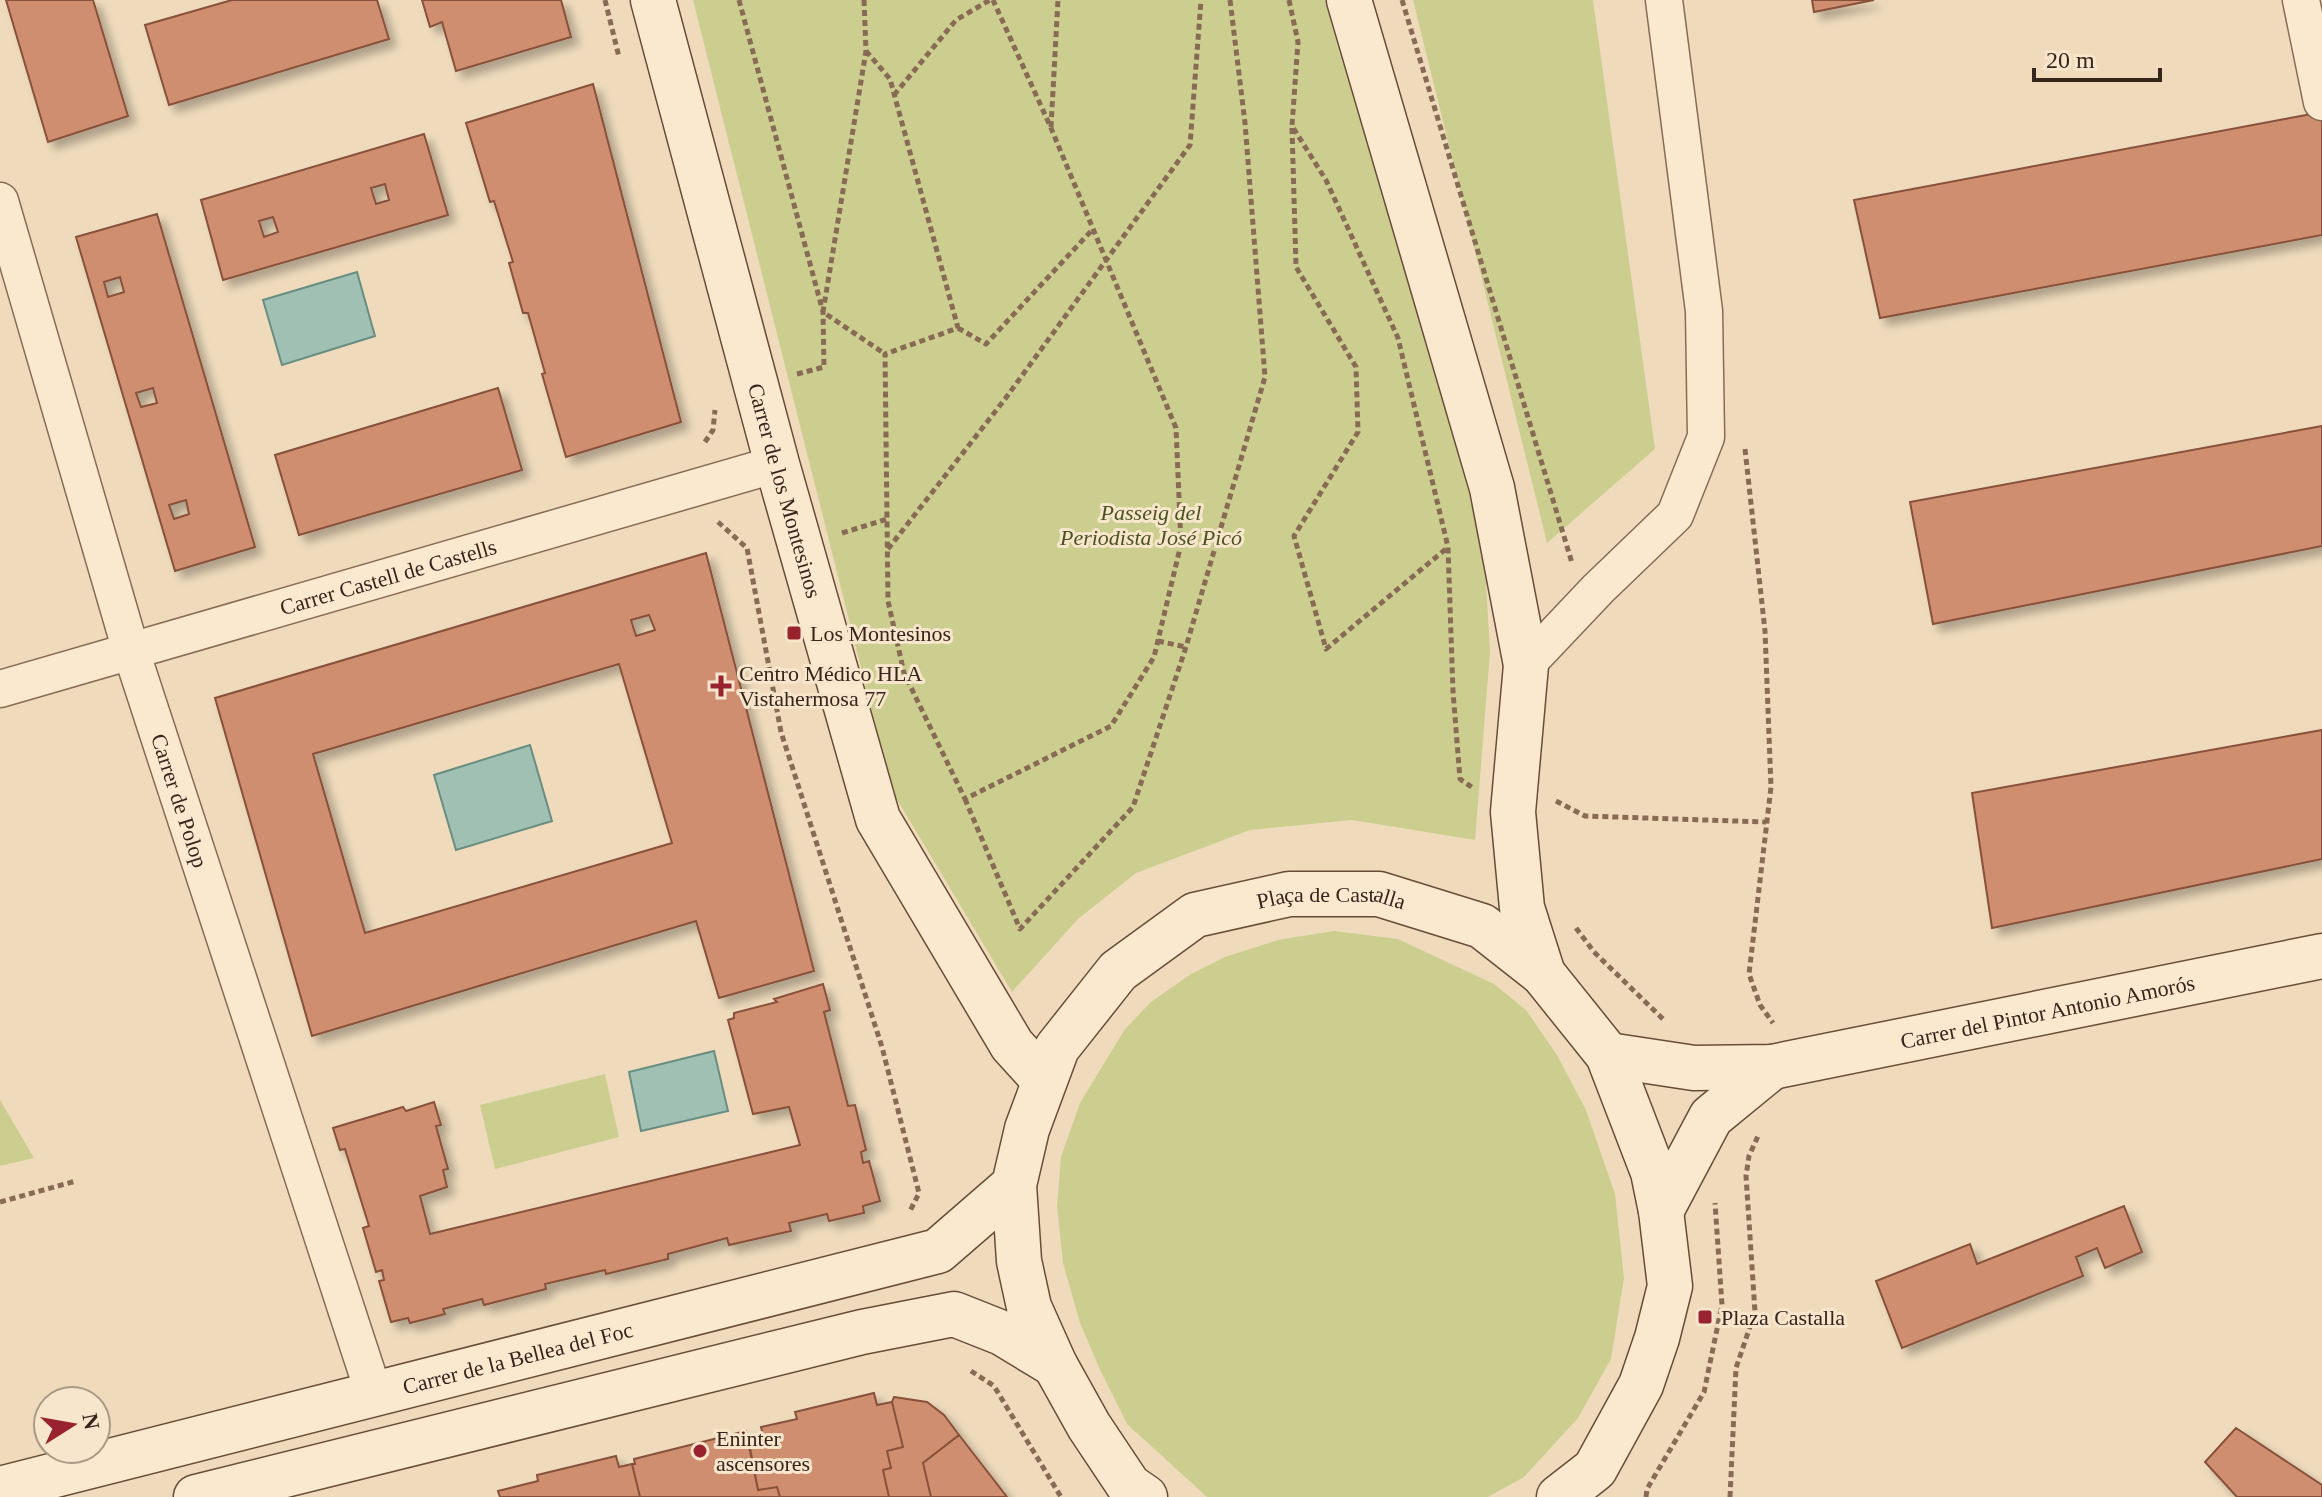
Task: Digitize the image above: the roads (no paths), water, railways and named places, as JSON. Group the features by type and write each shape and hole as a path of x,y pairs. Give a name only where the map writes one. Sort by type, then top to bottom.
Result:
{"main road":[{"name":"Carrer de los Montesinos","path":"653,0 777,464 878,819 1012,1045 1043,1079"},
{"path":"1349,0 1492,488 1526,665 1513,812 1522,908 1543,974"},
{"name":"Plaça de Castalla","path":"1135,1493 1089,1426 1055,1365 1029,1307 1019,1261 1014,1185 1043,1079 1057,1048 1118,971 1195,915 1289,894 1379,894 1482,926 1543,974 1608,1055 1653,1172 1670,1286 1657,1338 1641,1385 1594,1483 1559,1497"},
{"name":"Carrer del Pintor Antonio Amorós","path":"1608,1055 1694,1068 1779,1066 2322,956"},
{"name":"Carrer del Pintor Antonio Amorós","path":"1661,1211 1711,1117 1779,1066"},
{"name":"Carrer de la Bellea del Foc","path":"0,1489 938,1251 1014,1185"},
{"path":"200,1497 862,1332 954,1314 1002,1333 1055,1365"}],"street":[{"path":"1526,665 1598,589 1675,515 1706,437 1704,311 1664,0"},
{"path":"2301,0 2322,102"},
{"name":"Carrer de Polop","path":"0,201 131,651 374,1394"},
{"name":"Carrer Castell de Castells","path":"0,689 777,464"}],"place":[{"name":"Los Montesinos","path":"794,633"},
{"name":"Centro Médico HLA Vistahermosa 77","path":"721,686"},
{"name":"Plaza Castalla","path":"1705,1317"},
{"name":"Eninter ascensores","path":"700,1451"}],"park label":[{"name":"Passeig del Periodista José Picó","path":"1151,524"}]}
